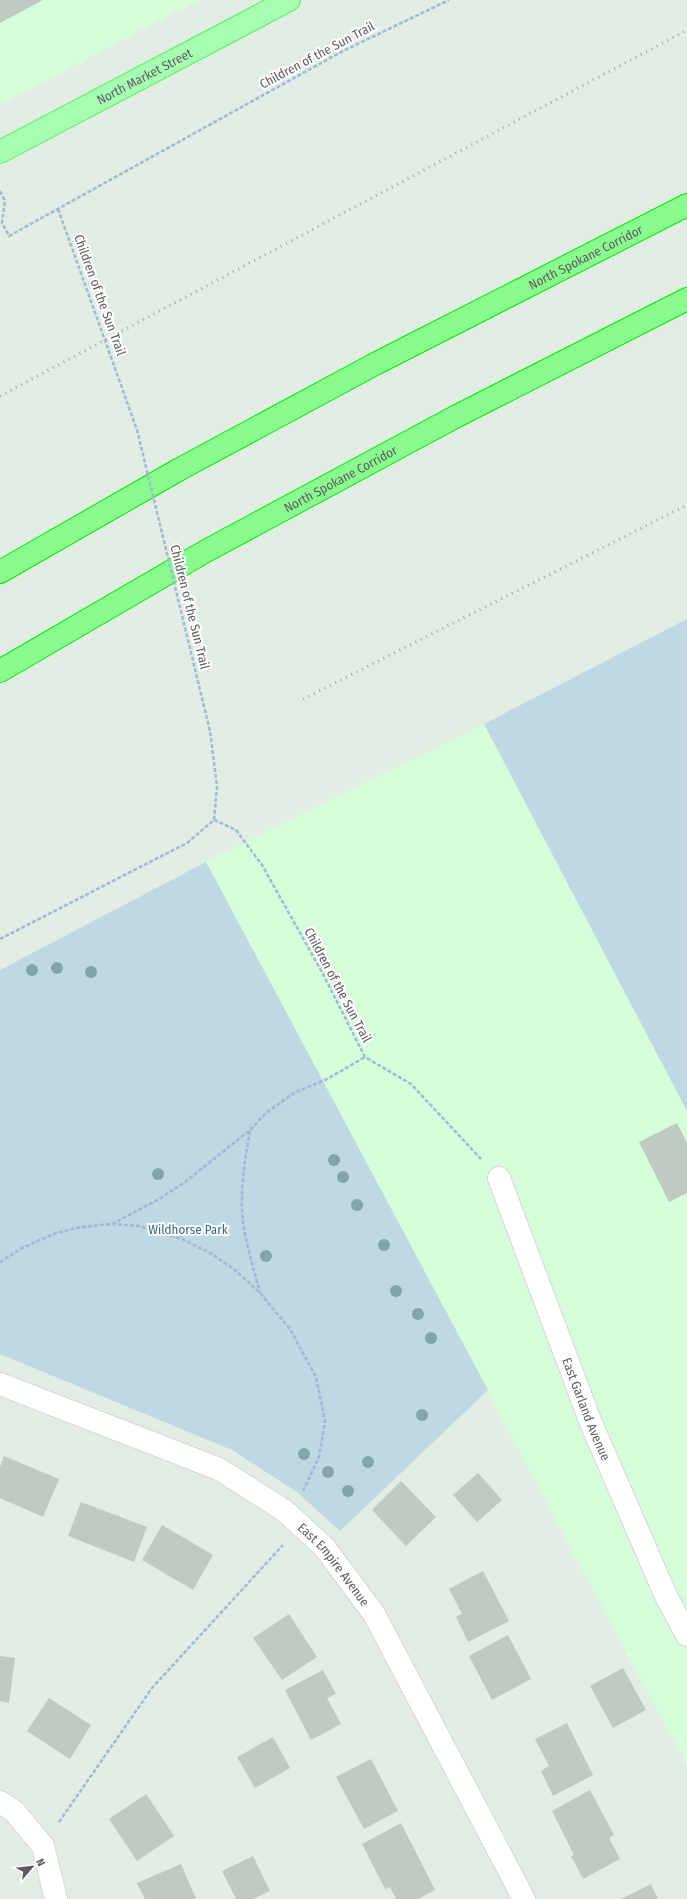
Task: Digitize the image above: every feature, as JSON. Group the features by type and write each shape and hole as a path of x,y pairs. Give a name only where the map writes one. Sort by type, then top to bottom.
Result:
{"highway":[{"name":"North Spokane Corridor","path":"0,572 180,469 375,364 687,205"},
{"name":"North Spokane Corridor","path":"0,671 206,551 456,416 687,299"}],"main road":[{"name":"North Market Street","path":"0,152 289,0"}],"street":[{"name":"East Garland Avenue","path":"499,1178 590,1423 666,1596 687,1635"},
{"name":"East Empire Avenue","path":"0,1384 219,1469 285,1511 325,1548 374,1614 524,1899"},
{"path":"0,1802 14,1811 43,1846 56,1899"}],"path":[{"name":"Children of the Sun Trail","path":"449,0 341,52 58,208 137,430 210,731 217,786 214,820 236,830 262,865 323,974 365,1057 411,1084 499,1178"},
{"path":"0,191 5,201 2,223 9,236 58,208"},
{"path":"0,938 187,843 214,820"},
{"path":"111,1224 160,1199 185,1182 250,1130 266,1113 294,1093 327,1079 365,1057"},
{"path":"250,1130 243,1172 242,1210 244,1233 260,1294"},
{"path":"0,1262 22,1248 56,1233 81,1227 111,1224 139,1226 182,1239 212,1254 235,1270 260,1294 290,1329 316,1377 325,1421 319,1457 305,1488 285,1511"},
{"path":"43,1846 152,1688 301,1525"}],"shaded area":[{"path":"0,0 198,0 0,105"},
{"path":"484,724 687,1111 687,1766 206,862"}],"green space":[{"path":"687,619 687,1111 484,724"},
{"name":"Wildhorse Park","path":"206,862 488,1390 340,1531 297,1492 232,1450 0,1354 0,970"}],"building":[{"path":"0,0 43,0 0,23"},
{"path":"677,1123 687,1143 687,1193 669,1202 639,1142"},
{"path":"4,1456 59,1479 43,1517 0,1498 0,1467"},
{"path":"478,1473 502,1500 477,1522 453,1495"},
{"path":"401,1481 436,1517 406,1546 372,1510"},
{"path":"81,1502 147,1527 134,1562 68,1536"},
{"path":"162,1525 213,1555 193,1590 142,1560"},
{"path":"483,1571 509,1621 468,1642 456,1617 462,1614 449,1589"},
{"path":"289,1614 317,1657 282,1680 253,1638"},
{"path":"508,1635 531,1679 492,1700 469,1656"},
{"path":"0,1656 15,1658 9,1703 0,1701"},
{"path":"623,1668 646,1710 613,1728 590,1686"},
{"path":"323,1670 336,1694 327,1698 341,1724 311,1740 285,1690"},
{"path":"49,1698 91,1725 70,1759 27,1731"},
{"path":"567,1723 593,1775 553,1796 541,1771 549,1766 535,1739"},
{"path":"273,1737 290,1768 255,1788 237,1757"},
{"path":"371,1759 398,1811 364,1829 336,1777"},
{"path":"590,1790 614,1835 609,1838 620,1859 583,1879 571,1856 574,1855 552,1811"},
{"path":"146,1794 174,1836 137,1861 109,1819"},
{"path":"401,1823 435,1890 418,1899 396,1899 390,1887 385,1889 362,1844"},
{"path":"253,1856 270,1891 253,1899 236,1899 222,1871"},
{"path":"181,1864 196,1899 145,1899 137,1883"},
{"path":"651,1884 658,1899 621,1899"}],"railway":[{"path":"0,396 687,30"},
{"path":"303,699 687,505"}]}
